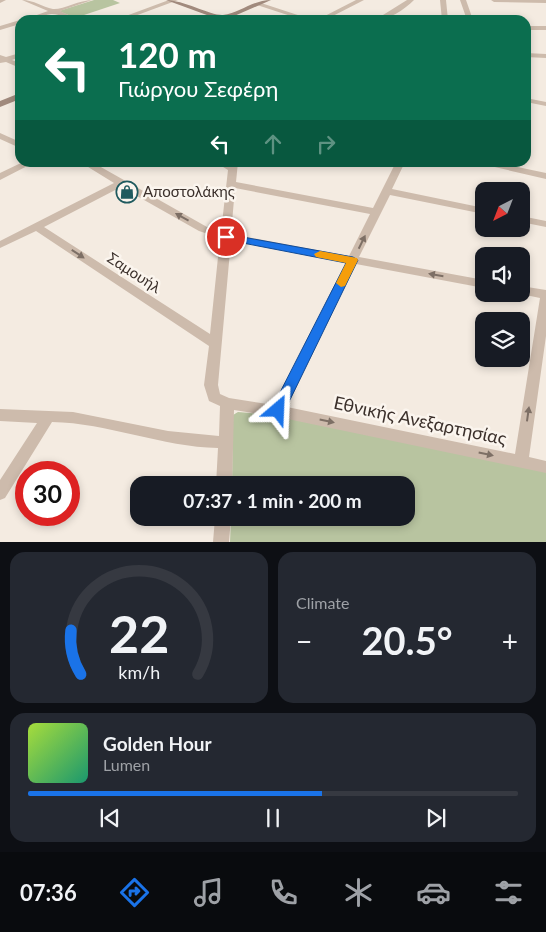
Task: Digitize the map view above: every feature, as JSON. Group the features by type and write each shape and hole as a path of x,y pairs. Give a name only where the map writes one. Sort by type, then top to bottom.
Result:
{"main road":[{"path":"172,0 209,15"},
{"path":"229,15 268,0"},
{"path":"0,104 15,98"}],"street":[{"path":"25,0 64,15"},
{"path":"42,15 89,0"},
{"path":"132,15 172,0"},
{"path":"330,15 361,0"},
{"path":"388,15 411,0"},
{"path":"443,0 444,15"},
{"path":"463,0 468,15"},
{"path":"494,0 522,0 545,3"},
{"path":"258,4 289,15"},
{"path":"0,28 15,24"},
{"path":"531,28 546,28"},
{"path":"531,55 546,56"},
{"path":"2,59 15,56"},
{"path":"2,59 15,64"},
{"path":"531,101 546,104"},
{"path":"0,136 15,143"},
{"path":"0,177 21,167"},
{"path":"93,167 203,229 226,237 475,282"},
{"path":"224,476 227,403 217,400 211,391 233,167"},
{"path":"278,410 377,212 396,167"},
{"path":"502,167 546,176"},
{"path":"0,245 121,183"},
{"path":"231,184 377,212"},
{"path":"387,191 475,209"},
{"path":"530,221 546,224"},
{"name":"Σαμουήλ","path":"37,227 215,344"},
{"path":"521,462 546,294 530,291"},
{"name":"Εθνικής Ανεξαρτησίας","path":"227,403 278,410 546,467"},
{"path":"0,415 92,421 191,442 226,442"},
{"path":"0,493 48,417"},
{"path":"220,542 221,526"}],"green space":[{"path":"94,0 113,0 120,3 84,15 68,15 59,11"},
{"path":"238,412 272,415 546,472 546,542 230,542 231,526 415,526 415,476 232,476 233,415"}],"slow traffic":[{"path":"320,254 353,260 341,283"}],"place":[{"name":"Αποστολάκης","path":"127,192"}],"route":[{"path":"226,237 353,260 278,410"}]}
